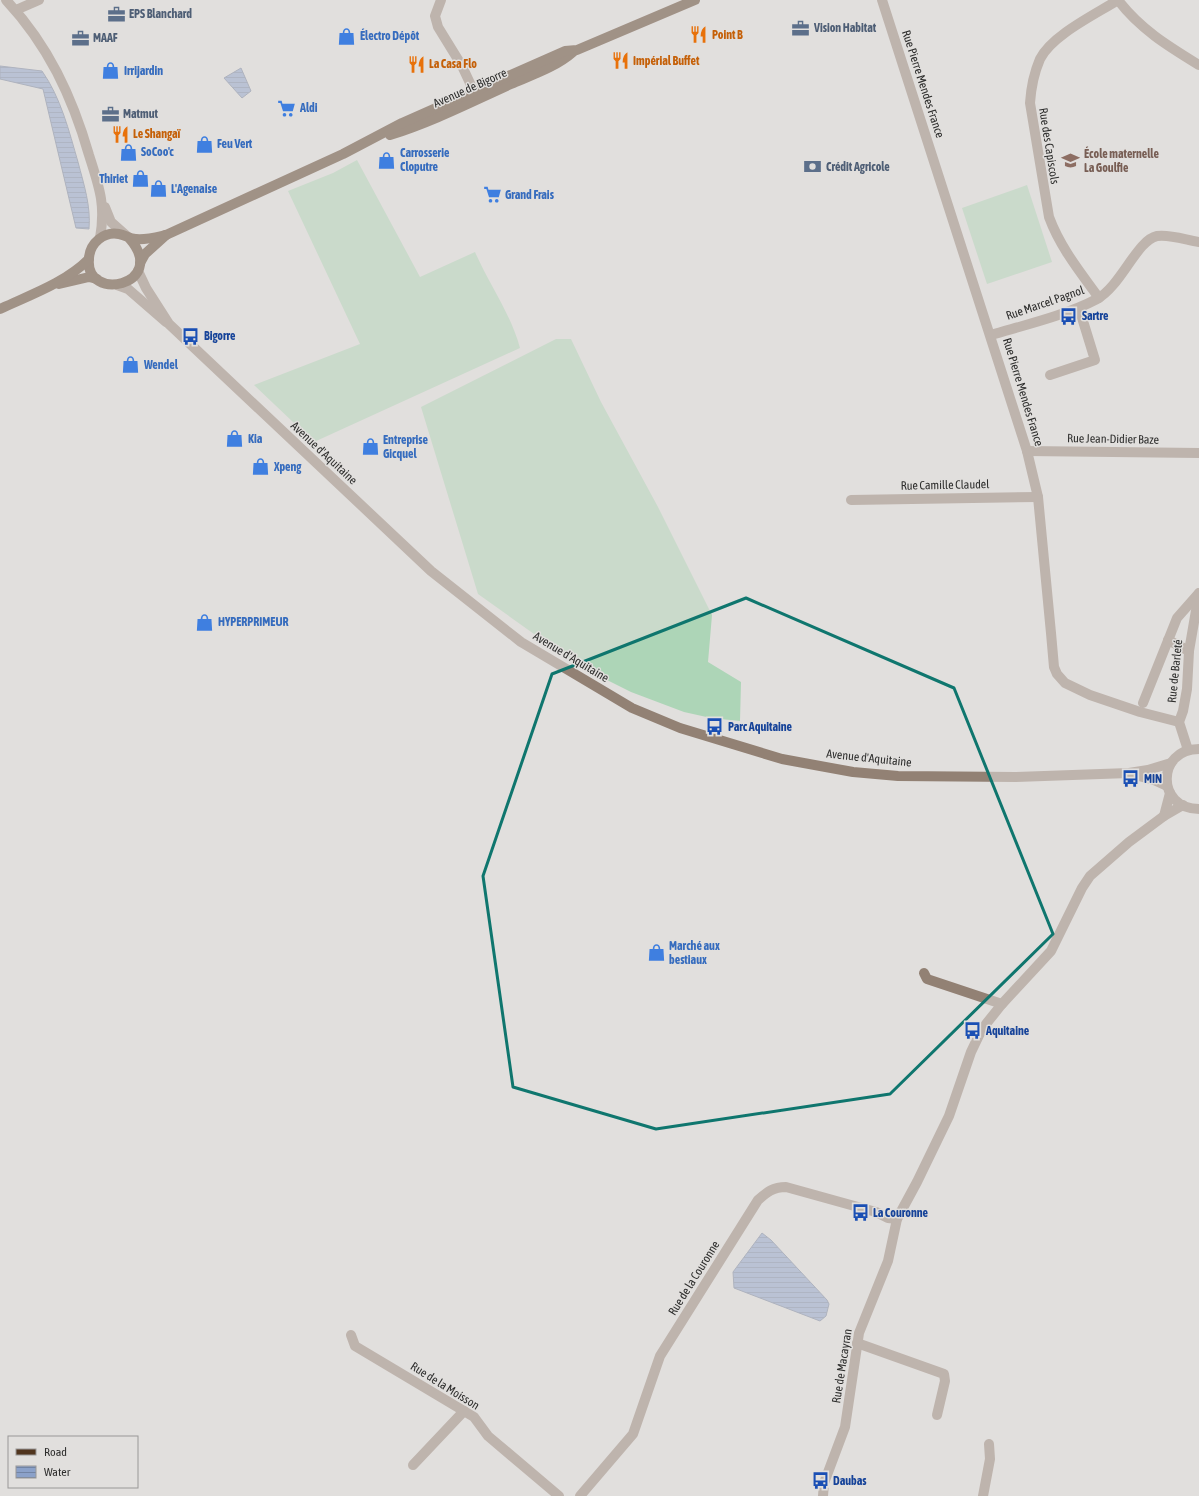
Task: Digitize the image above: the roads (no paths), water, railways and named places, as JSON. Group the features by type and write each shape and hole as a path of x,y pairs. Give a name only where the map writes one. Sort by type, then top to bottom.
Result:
{"main road":[{"name":"Avenue de Bigorre","path":"369,142 425,123 538,72 566,58 577,50 695,0"},
{"name":"Avenue de Bigorre","path":"130,238 138,239 166,235 369,142 402,123 475,93 565,51 577,50"},
{"path":"425,123 429,116 475,93"},
{"path":"111,234 117,234 130,238 137,247 139,267 126,283 117,286 103,283 97,279 92,273 89,259 90,251 100,238 111,234"},
{"name":"Avenue de Bigorre","path":"139,267 145,254 166,235"},
{"path":"0,309 53,284 78,270 89,259"},
{"path":"53,284 89,277 97,279"}],"street":[{"path":"6,0 16,10 41,44 59,75 75,110 102,200 112,222 130,238"},
{"path":"16,10 39,0"},
{"path":"441,0 436,16 438,27 475,93"},
{"name":"Rue Pierre Mendes France","path":"882,0 1028,451 1038,496 1054,667 1057,674 1065,683 1090,695 1140,712 1179,722"},
{"path":"1118,0 1142,27 1157,39 1199,65"},
{"name":"Rue des Capiscols","path":"1099,298 1068,255 1055,233 1049,217 1030,103 1032,85 1040,58 1044,53 1066,33 1118,0"},
{"path":"100,238 103,215 102,200"},
{"name":"Rue Marcel Pagnol","path":"991,335 1079,308 1099,298 1116,282 1145,242 1156,236 1199,242"},
{"name":"Avenue d'Aquitaine","path":"139,267 146,288 169,324 431,570 521,642 632,708 680,728 782,759 852,772 898,776 1007,777 1129,773 1148,770 1171,763"},
{"path":"117,286 128,289 169,324"},
{"path":"1050,374 1095,360 1079,308"},
{"name":"Rue Jean-Didier Baze","path":"1028,451 1199,453"},
{"name":"Rue Camille Claudel","path":"851,500 1038,496"},
{"name":"Rue de Barleté","path":"1143,703 1177,618 1199,593 1189,651 1187,689 1183,711 1179,722"},
{"path":"1168,640 1189,651"},
{"path":"1179,722 1188,750"},
{"path":"1164,816 1169,790 1166,778 1171,763 1181,753 1188,750 1199,749"},
{"name":"Avenue d'Aquitaine","path":"1129,773 1154,780 1169,790"},
{"path":"1169,790 1183,806 1199,808"},
{"name":"Rue de Macayran","path":"822,1496 824,1483 845,1427 859,1333 888,1261 897,1219 949,1116 971,1052 982,1029 1002,1004 1051,951 1082,888 1090,876 1129,842 1164,816 1183,806"},
{"path":"924,973 927,979 1002,1004"},
{"name":"Rue de la Couronne","path":"580,1496 633,1434 660,1356 758,1200 768,1191 777,1187 786,1187 876,1212 888,1218 897,1219"},
{"name":"Rue de la Moisson","path":"351,1335 355,1346 474,1417 488,1436 559,1496"},
{"path":"857,1343 944,1374 945,1381 937,1415"},
{"path":"413,1465 464,1411"},
{"path":"983,1496 990,1459 989,1444"}],"water":[{"path":"0,66 42,71 49,81 64,115 85,187 89,212 89,229 76,228 43,89 0,79"},
{"path":"241,68 251,91 242,98 224,78"},
{"path":"762,1233 771,1240 827,1300 829,1304 826,1316 820,1321 734,1288 733,1272"}],"place":[{"name":"EPS Blanchard","path":"116,14"},
{"name":"Vision Habitat","path":"801,28"},
{"name":"Point B","path":"699,35"},
{"name":"Électro Dépôt","path":"347,36"},
{"name":"MAAF","path":"80,38"},
{"name":"Impérial Buffet","path":"620,61"},
{"name":"La Casa Flo","path":"416,64"},
{"name":"Irrijardin","path":"111,71"},
{"name":"Aldi","path":"287,108"},
{"name":"Matmut","path":"110,114"},
{"name":"Le Shangaï","path":"120,134"},
{"name":"Feu Vert","path":"204,144"},
{"name":"SoCoo'c","path":"128,152"},
{"name":"Carrosserie Cloputre","path":"387,160"},
{"name":"École maternelle La Goulfie","path":"1071,161"},
{"name":"Crédit Agricole","path":"813,167"},
{"name":"Thiriet","path":"141,179"},
{"name":"L'Agenaise","path":"158,189"},
{"name":"Grand Frais","path":"492,195"},
{"name":"Sartre","path":"1069,316"},
{"name":"Bigorre","path":"191,336"},
{"name":"Wendel","path":"131,365"},
{"name":"Kia","path":"235,439"},
{"name":"Entreprise Gicquel","path":"370,447"},
{"name":"Xpeng","path":"261,467"},
{"name":"HYPERPRIMEUR","path":"205,622"},
{"name":"Parc Aquitaine","path":"715,727"},
{"name":"MIN","path":"1131,779"},
{"name":"Marché aux bestiaux","path":"656,953"},
{"name":"Aquitaine","path":"973,1031"},
{"name":"La Couronne","path":"860,1213"},
{"name":"Daubas","path":"820,1481"}]}
